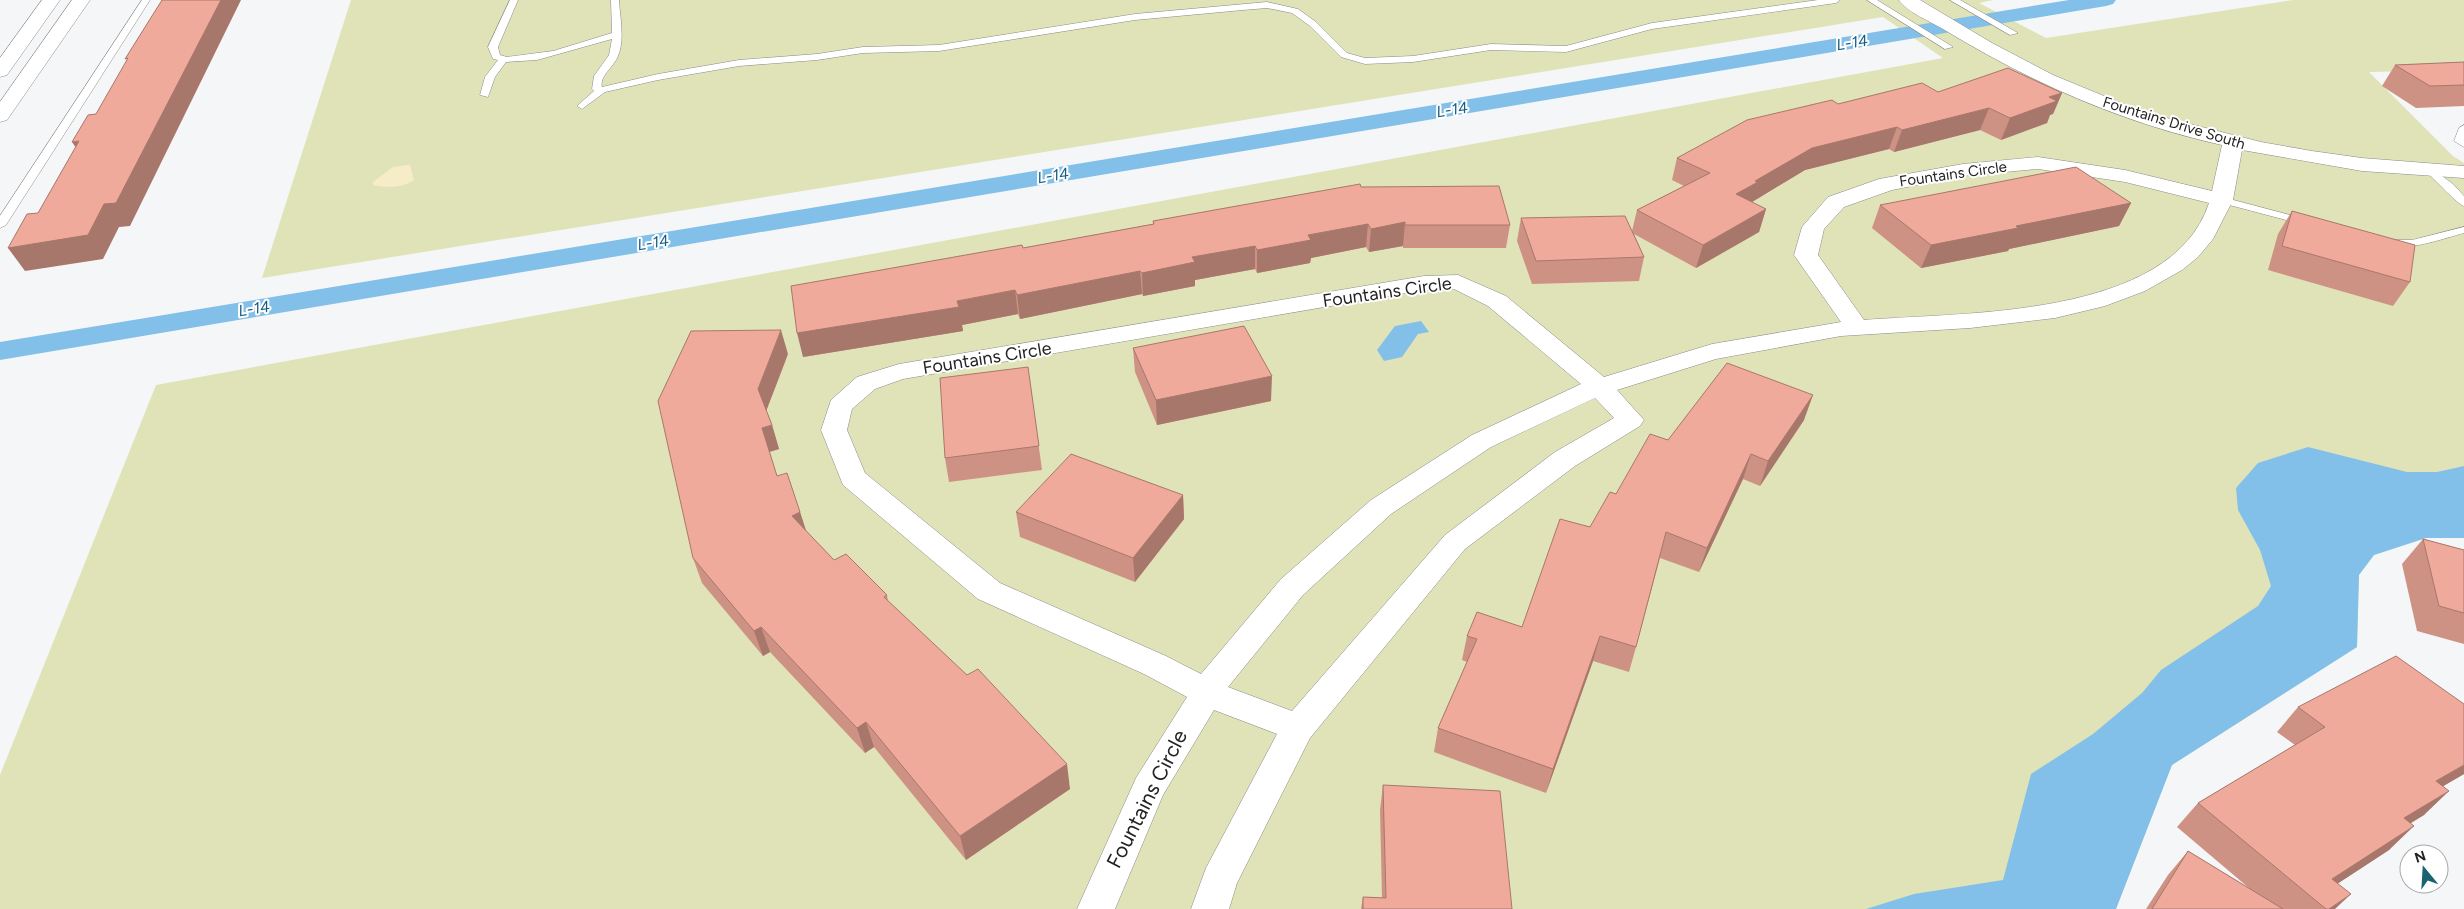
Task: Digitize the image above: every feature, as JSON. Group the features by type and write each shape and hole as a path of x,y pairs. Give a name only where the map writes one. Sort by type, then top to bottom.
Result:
{"street":[{"path":"0,71 51,0"},
{"path":"0,116 81,0"},
{"name":"Fountains Drive South","path":"1912,3 2033,72 2094,99 2179,128 2233,142 2324,160 2431,171 2464,172"},
{"name":"Fountains Circle","path":"1096,909 1109,874 1152,783 1186,723 1235,653 1294,585 1354,527 1418,479 1484,438 1529,414 1598,385 1662,364 1737,346 1858,328 2027,315 2080,305 2125,291 2173,266 2191,252 2211,229 2222,200 2233,142"},
{"name":"Fountains Circle","path":"1858,328 1806,255 1813,227 1836,202 1887,184 1963,170 2038,163 2125,176 2222,200"},
{"name":"Fountains Circle","path":"1207,693 1155,665 989,591 853,478 834,430 840,406 866,383 899,372 1424,283 1458,282 1497,301 1598,385"},
{"path":"1210,909 1219,880 1298,728 1456,542 1565,459 1630,420 1598,385"},
{"path":"1207,693 1298,728"}],"lane":[{"path":"2,219 146,0"},
{"path":"514,0 492,47 496,57 503,60 536,58 616,35"},
{"path":"602,90 597,89 596,81 614,55 616,35 615,0"},
{"path":"582,106 602,90 658,77 739,63 863,50 955,46 1135,17 1251,6 1277,6 1295,11 1313,24 1344,55 1365,61 1413,59 1491,47 1566,49 1652,26 1836,0"},
{"path":"1871,0 1948,47"},
{"path":"1954,0 2013,33"},
{"path":"485,95 490,77 503,60"},
{"path":"2464,128 2459,141 2464,144"},
{"path":"2431,171 2464,203"},
{"path":"2222,200 2313,224"},
{"path":"2380,241 2399,244 2412,243 2464,230"}],"green space":[{"path":"351,0 1993,0 1979,3 2046,38 2293,0 2464,0 2464,70 2369,72 2453,156 2464,163 2464,538 2426,538 2374,555 2359,575 2357,647 2172,765 2116,909 0,909 0,775 156,385 1943,58 1883,17 262,278"}],"sand":[{"path":"410,165 414,180 410,183 394,187 373,185 373,182 393,167"}],"water":[{"path":"1421,321 1429,332 1418,334 1402,357 1384,361 1377,350 1395,326"},
{"path":"2308,447 2407,472 2437,472 2464,466 2464,538 2426,538 2374,555 2359,575 2357,647 2172,765 2116,909 1866,909 1914,894 2003,880 2031,774 2093,734 2142,693 2161,670 2258,606 2271,586 2260,550 2238,510 2236,488 2258,463"}],"building":[{"path":"162,0 221,0 116,203 104,204 88,235 8,248 27,214 38,213 79,141 72,142 88,115 96,114 128,58 125,59"},
{"path":"2464,62 2464,85 2430,86 2395,65"},
{"path":"2008,68 2062,93 2049,97 2057,101 2010,118 1989,108 1902,130 1897,127 1812,148 1736,194 1766,209 1703,245 1637,210 1710,173 1677,158 1747,120 1832,100 1838,104 1922,83 1938,92"},
{"path":"2076,167 2131,203 1931,245 1880,205"},
{"path":"1360,184 1361,187 1499,186 1510,225 1405,225 1405,222 1371,229 1368,224 1308,235 1311,240 1257,250 1255,246 1192,257 1195,262 1142,273 1140,271 1017,295 1015,290 957,301 959,307 797,333 791,286 1022,245 1023,248 1154,224 1153,221"},
{"path":"2292,211 2415,245 2410,282 2282,246"},
{"path":"1625,216 1644,257 1536,261 1521,218"},
{"path":"1244,326 1272,376 1156,400 1133,348"},
{"path":"781,330 758,389 772,425 762,428 777,476 787,473 800,512 792,516 834,560 846,554 887,595 884,597 967,675 978,669 1067,764 960,836 866,722 857,728 761,627 754,631 693,558 658,401 691,331"},
{"path":"1727,363 1813,395 1768,461 1751,454 1707,548 1666,532 1636,647 1600,636 1553,769 1438,728 1477,639 1467,636 1477,612 1522,627 1560,519 1590,527 1610,492 1616,494 1650,434 1668,440"},
{"path":"1028,367 1039,446 945,458 940,378"},
{"path":"1071,454 1183,495 1133,558 1016,512"},
{"path":"2423,539 2464,550 2464,613 2439,606"},
{"path":"2396,656 2464,704 2464,765 2436,781 2449,791 2404,818 2414,826 2332,879 2351,894 2329,909 2326,909 2198,803 2325,727 2298,707"},
{"path":"1383,785 1500,791 1512,909 1363,909 1363,897 1386,898"},
{"path":"2188,851 2283,909 2152,909"}],"waterway":[{"name":"L-14","path":"0,351 2106,0"}]}
